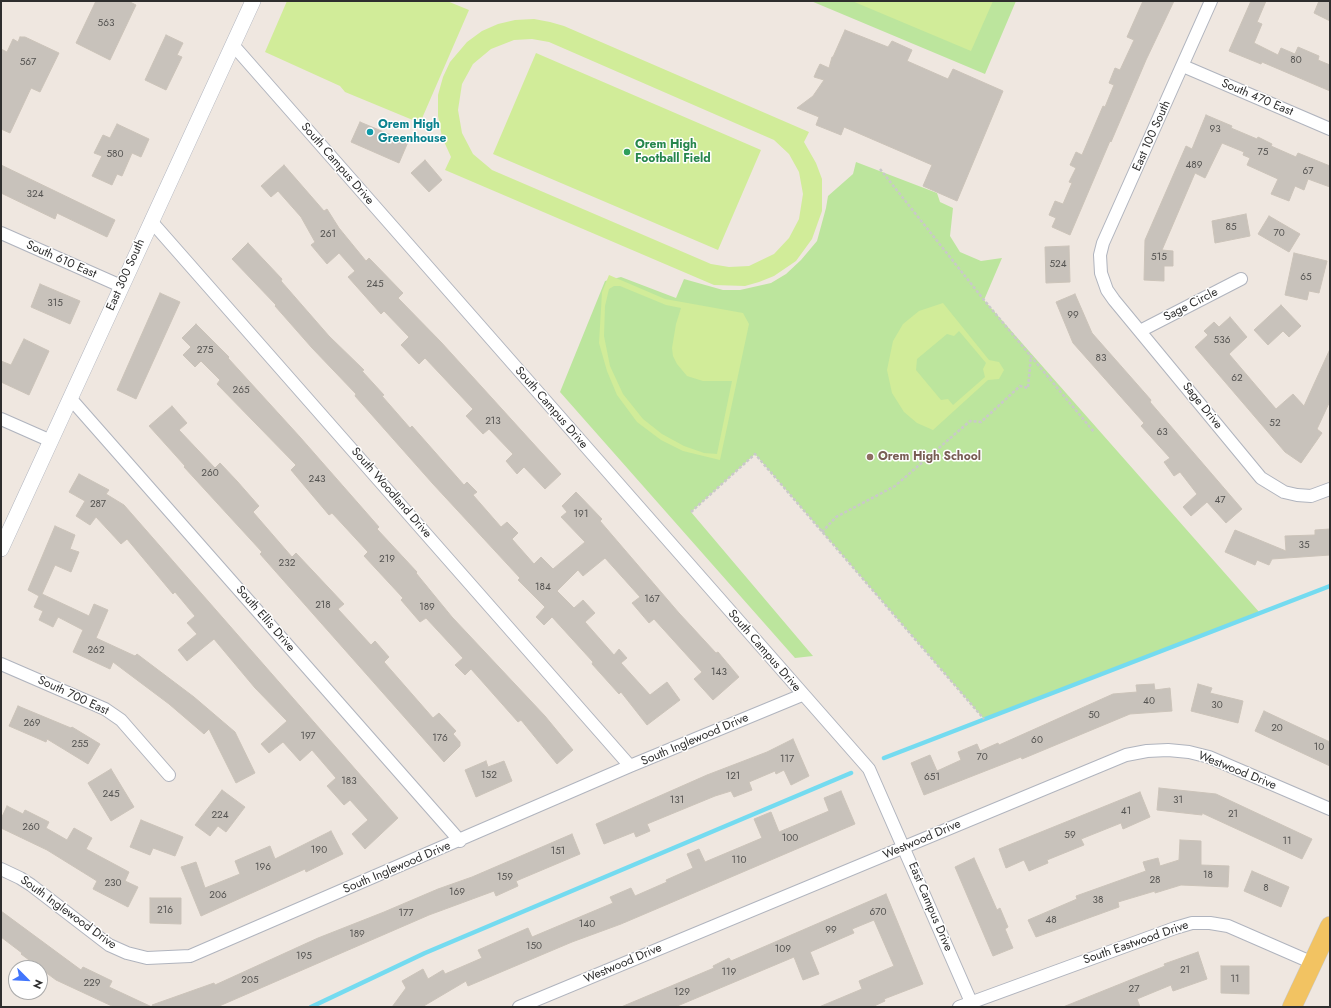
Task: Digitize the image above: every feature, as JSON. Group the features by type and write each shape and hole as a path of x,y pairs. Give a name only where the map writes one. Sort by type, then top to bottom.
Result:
{"main road":[{"path":"1292,1007 1330,926"}],"street":[{"name":"East 300 South","path":"1,549 253,1"},
{"name":"East 100 South","path":"1101,273 1100,255 1103,244 1211,1"},
{"name":"South Campus Drive","path":"233,45 802,695 869,769"},
{"name":"South 470 East","path":"1183,66 1330,129"},
{"name":"South Woodland Drive","path":"151,221 630,766"},
{"name":"South 610 East","path":"1,232 121,286"},
{"name":"Sage Drive","path":"1101,273 1107,290 1114,300 1261,478 1284,492 1297,495 1311,496 1330,490"},
{"name":"Sage Circle","path":"1140,331 1241,279"},
{"name":"South Ellis Drive","path":"70,398 460,840"},
{"path":"1,419 51,441"},
{"name":"South 700 East","path":"1,664 105,709 121,720 169,775"},
{"name":"South Inglewood Drive","path":"1,869 20,878 39,891 109,945 127,953 147,958 190,956 630,766 802,695"},
{"name":"Westwood Drive","path":"519,1007 1126,755 1147,751 1168,750 1189,752 1209,757 1330,809"},
{"name":"East Campus Drive","path":"869,769 971,1002"},
{"name":"South Eastwood Drive","path":"959,1007 1174,928 1192,923 1210,923 1228,926 1313,963"}],"path":[{"path":"880,169 984,300 1031,354 1094,432"},
{"path":"822,532 836,517 895,486 970,421 981,422 1020,386 1028,388 1031,354"},
{"path":"691,512 755,454 984,719"}],"green space":[{"path":"287,1 447,1 469,10 420,123 345,92 340,86 265,52"},
{"path":"811,1 1016,1 985,74"},
{"path":"852,1 993,1 971,51"},
{"path":"534,19 564,26 809,132 804,142 816,163 822,179 822,211 812,239 796,261 774,276 759,282 745,286 714,285 445,170 451,157 442,137 438,116 438,95 443,77 450,62 467,42 482,31 498,24 515,20","holes":["532,39 549,42 774,140 789,154 799,172 803,194 799,219 789,238 774,254 749,266 729,267 711,264 492,170 473,154 462,133 458,110 462,84 473,64 491,49 514,40"]},
{"name":"Orem High Football Field","path":"536,53 761,150 718,250 493,154"},
{"path":"856,162 937,193 940,202 953,208 950,236 960,252 981,261 1002,258 984,300 1260,613 984,719 755,454 691,512 813,656 795,658 560,392 605,281 621,277 676,298 684,279 723,290 740,290 771,283 786,274 801,260 817,241 828,196 853,174"},
{"path":"609,275 665,299 743,313 749,324 720,460 683,451 661,440 637,422 617,395 607,371 599,343 602,292","holes":["614,286 620,286 666,305 681,308 676,324 672,348 673,356 677,364 687,376 703,381 732,381 717,454 704,453 684,446 662,434 643,419 623,394 610,366 604,336 605,306 609,289"]},
{"path":"943,303 989,360 999,362 1004,370 999,379 988,380 933,430 917,423 904,412 892,393 887,370 893,341 903,324 919,311","holes":["959,331 986,363 983,369 985,377 953,405 948,399 941,400 916,370 917,359 947,334 954,336"]}],"building":[{"path":"96,1 128,1 136,5 110,60 76,43"},
{"path":"1143,1 1174,1 1146,60 1111,142 1110,141 1070,235 1052,227 1056,218 1049,215 1055,201 1063,204 1072,183 1069,182 1076,168 1070,165 1076,152 1082,155 1103,106 1105,107 1114,85 1109,83 1115,68 1120,70 1134,40 1127,37"},
{"path":"1251,1 1266,1 1257,22 1262,24 1254,43 1278,55 1281,48 1295,54 1298,47 1319,56 1318,60 1330,65 1330,91 1262,62 1261,64 1229,51"},
{"path":"1319,1 1330,1 1330,21 1314,13"},
{"path":"845,30 888,47 892,41 912,50 907,61 948,79 953,69 1003,91 957,201 923,186 932,165 844,127 841,135 816,125 819,117 797,108 813,96 824,80 814,77 820,64 829,68 832,57"},
{"path":"166,35 183,43 177,55 182,57 166,90 145,80"},
{"path":"20,37 25,37 59,53 40,92 31,88 10,133 1,129 1,49 7,52 13,39 18,42"},
{"path":"1206,115 1257,139 1258,137 1272,144 1271,146 1296,157 1298,153 1330,166 1330,187 1308,179 1304,190 1295,186 1289,201 1271,194 1278,179 1247,165 1250,158 1243,155 1244,152 1222,143 1205,178 1195,173 1162,250 1173,251 1173,266 1164,266 1164,281 1144,280 1145,240 1186,146 1192,149"},
{"name":"Orem High Greenhouse","path":"360,122 408,142 399,163 351,142"},
{"path":"117,124 149,139 141,157 132,153 122,176 117,174 112,185 92,176 102,156 94,153 103,135 110,138"},
{"path":"425,160 442,180 429,192 411,173"},
{"path":"1,165 115,220 107,237 57,213 55,219 1,193"},
{"path":"284,165 324,211 327,209 339,228 366,261 369,258 403,293 398,298 441,342 561,474 545,489 524,467 517,474 506,461 513,454 489,429 483,434 466,416 473,409 425,358 419,364 401,345 409,337 384,311 381,314 348,277 355,271 339,253 327,264 311,245 315,242 301,217 278,191 271,197 261,186"},
{"path":"1246,214 1250,236 1215,243 1212,221"},
{"path":"1269,216 1300,234 1289,252 1258,234"},
{"path":"248,243 282,279 281,281 329,336 364,370 362,371 384,395 382,396 410,428 412,426 464,485 467,482 477,492 473,495 501,527 507,522 518,533 512,539 534,564 541,557 553,569 585,542 561,517 567,512 562,506 576,492 602,519 600,521 679,613 716,653 718,652 739,677 713,700 694,679 702,672 654,619 649,623 632,603 640,597 605,558 583,576 578,570 557,591 574,608 583,600 595,613 585,622 614,655 619,649 627,658 621,663 650,695 667,682 680,700 647,725 621,692 619,694 592,664 593,662 552,617 544,625 536,617 545,607 518,580 520,578 433,484 355,396 356,394 312,348 275,306 276,305 232,259"},
{"path":"1069,246 1070,282 1046,283 1045,247"},
{"path":"1294,253 1327,261 1319,293 1309,291 1307,300 1285,295"},
{"path":"40,284 80,301 70,324 31,307"},
{"path":"160,293 180,302 136,399 117,390"},
{"path":"1075,294 1092,333 1151,400 1150,402 1242,509 1226,523 1207,502 1191,516 1183,507 1197,494 1180,472 1174,476 1164,462 1170,458 1141,426 1144,423 1073,343 1056,302"},
{"path":"1281,305 1301,326 1289,337 1283,331 1268,345 1254,330"},
{"path":"1230,317 1247,337 1229,354 1276,409 1293,394 1304,406 1330,349 1330,401 1317,429 1322,433 1301,463 1285,452 1195,347 1208,335 1204,331 1214,322 1219,327"},
{"path":"196,324 229,357 228,358 300,437 379,527 377,529 417,572 416,573 452,617 545,716 573,750 557,764 521,720 518,722 471,669 465,675 455,665 463,658 426,618 420,622 401,600 403,598 364,556 368,552 332,513 329,515 291,470 296,465 217,384 220,380 201,361 195,367 183,355 191,347 182,338"},
{"path":"24,339 49,351 29,395 1,382 1,361 11,365"},
{"path":"172,406 187,423 179,430 215,468 220,463 237,481 259,506 253,512 292,557 296,553 344,604 338,609 371,645 375,641 389,657 384,662 433,718 439,713 456,731 453,734 460,742 460,746 444,762 260,554 262,552 184,467 185,466 149,426"},
{"path":"79,474 109,490 106,494 124,505 398,818 365,849 352,834 368,820 350,800 344,805 327,786 336,778 312,750 300,761 283,742 269,753 261,744 287,721 255,688 214,639 187,661 178,650 197,634 187,623 195,616 175,592 173,594 127,539 121,544 96,517 90,525 76,516 85,501 69,492"},
{"path":"55,526 75,535 70,549 79,552 71,572 55,565 42,594 89,616 94,604 108,610 96,638 135,656 137,654 194,697 235,732 255,773 236,783 209,729 204,734 169,704 113,662 110,669 73,652 83,630 58,617 53,627 39,620 43,611 34,607 39,596 28,590"},
{"path":"1330,529 1330,555 1272,559 1269,565 1257,560 1255,565 1225,552 1235,530 1286,551 1285,536 1315,535 1315,530"},
{"path":"1154,684 1155,690 1170,688 1172,711 1130,714 1022,759 1021,757 924,795 911,763 930,755 937,771 961,760 958,752 977,744 980,751 998,743 999,745 1113,694 1137,692 1136,685"},
{"path":"1198,684 1212,688 1210,693 1243,701 1238,723 1191,711"},
{"path":"18,706 71,728 72,727 100,744 88,764 47,739 46,742 9,726"},
{"path":"1264,711 1330,742 1330,766 1255,731"},
{"path":"793,739 809,776 791,785 784,770 776,774 775,771 749,782 752,790 734,797 731,791 715,796 647,824 650,831 636,837 634,832 604,844 596,824 707,775 767,752"},
{"path":"486,761 488,767 504,761 512,781 476,797 465,770"},
{"path":"111,769 134,807 111,821 88,783"},
{"path":"1159,788 1216,794 1312,839 1302,859 1202,813 1202,815 1157,810"},
{"path":"222,790 245,807 226,832 218,826 210,836 195,825"},
{"path":"841,791 855,824 621,924 572,942 468,986 466,981 422,1007 392,1007 406,988 402,981 423,969 428,979 443,970 445,974 482,958 478,950 528,928 532,937 613,903 610,897 631,888 635,896 667,882 666,880 693,868 687,854 699,849 705,862 762,838 754,819 771,812 779,832 829,811 824,798"},
{"path":"1140,792 1150,817 1123,829 1121,823 1081,839 1084,845 1047,860 1048,863 1029,871 1024,860 1006,868 999,849"},
{"path":"7,806 23,814 25,810 49,822 46,828 67,840 74,828 92,838 86,849 129,872 125,881 138,887 128,907 93,889 97,881 47,850 1,828 1,819"},
{"path":"141,820 183,837 175,856 153,848 150,855 130,847"},
{"path":"331,831 343,854 306,872 305,869 201,916 181,867 196,862 205,888 240,874 235,861 270,846 275,859"},
{"path":"572,834 580,854 516,881 518,886 496,896 494,891 429,915 217,1007 153,1007 152,1005 214,983 215,985 318,938 438,889 472,877"},
{"path":"1180,840 1201,841 1201,865 1229,866 1228,887 1181,885 1155,893 1155,891 1118,902 1119,907 1036,937 1028,920 1077,899 1076,896 1146,871 1143,862 1158,858 1160,866 1179,860"},
{"path":"974,858 997,910 1000,908 1008,927 1005,929 1013,948 993,956 955,867"},
{"path":"1252,871 1289,887 1281,907 1244,891"},
{"path":"886,894 923,984 884,999 885,1001 872,1007 819,1007 862,989 859,981 894,966 874,920 852,929 854,933 810,952 819,974 803,980 794,957 675,1007 621,1007 714,968 713,966 729,958 731,961"},
{"path":"150,898 181,898 181,924 150,923"},
{"path":"1,911 81,970 83,967 112,981 109,987 152,1007 114,1007 56,980 48,974 48,960 29,960 1,937"},
{"path":"1198,952 1207,979 1173,991 1171,985 1137,999 1140,1007 1063,1007 1165,966 1164,964"},
{"path":"1221,966 1249,966 1249,994 1221,993"}],"waterway":[{"path":"884,758 1330,586"},
{"path":"311,1007 425,953 851,773"}],"place":[{"name":"Orem High Greenhouse","path":"370,132"},
{"name":"Orem High Football Field","path":"627,152"},
{"name":"Orem High School","path":"870,457"}]}
